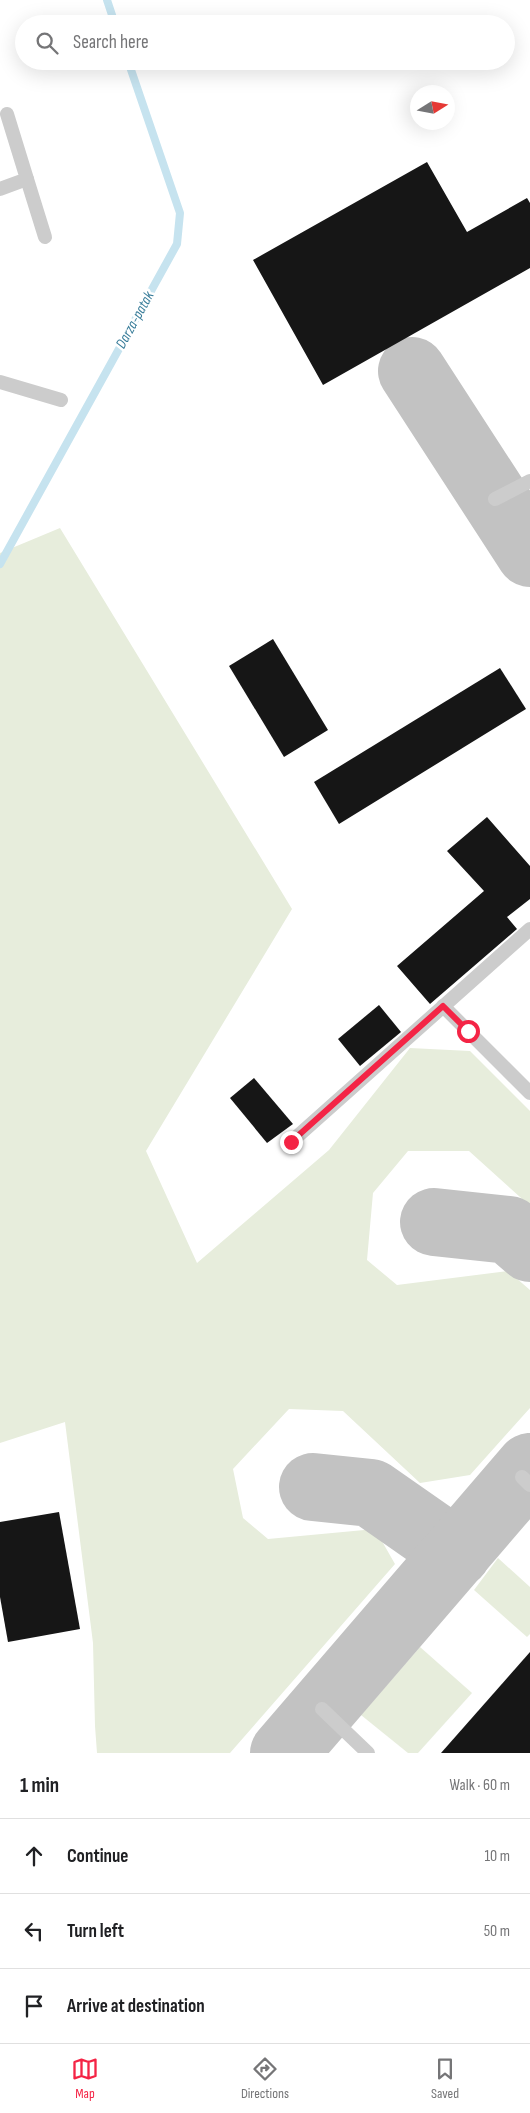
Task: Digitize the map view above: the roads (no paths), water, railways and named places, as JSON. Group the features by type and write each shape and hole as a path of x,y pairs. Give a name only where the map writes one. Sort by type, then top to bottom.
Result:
{"lane":[{"path":"7,114 45,237"},
{"path":"0,189 27,179"},
{"path":"0,382 61,400"},
{"path":"495,500 530,481"},
{"path":"291,1142 530,929"},
{"path":"443,1006 530,1093"},
{"path":"322,1709 368,1753"}],"waterway":[{"name":"Darza-patak","path":"107,0 112,15"},
{"name":"Darza-patak","path":"0,564 177,244 180,213 131,70"}]}
